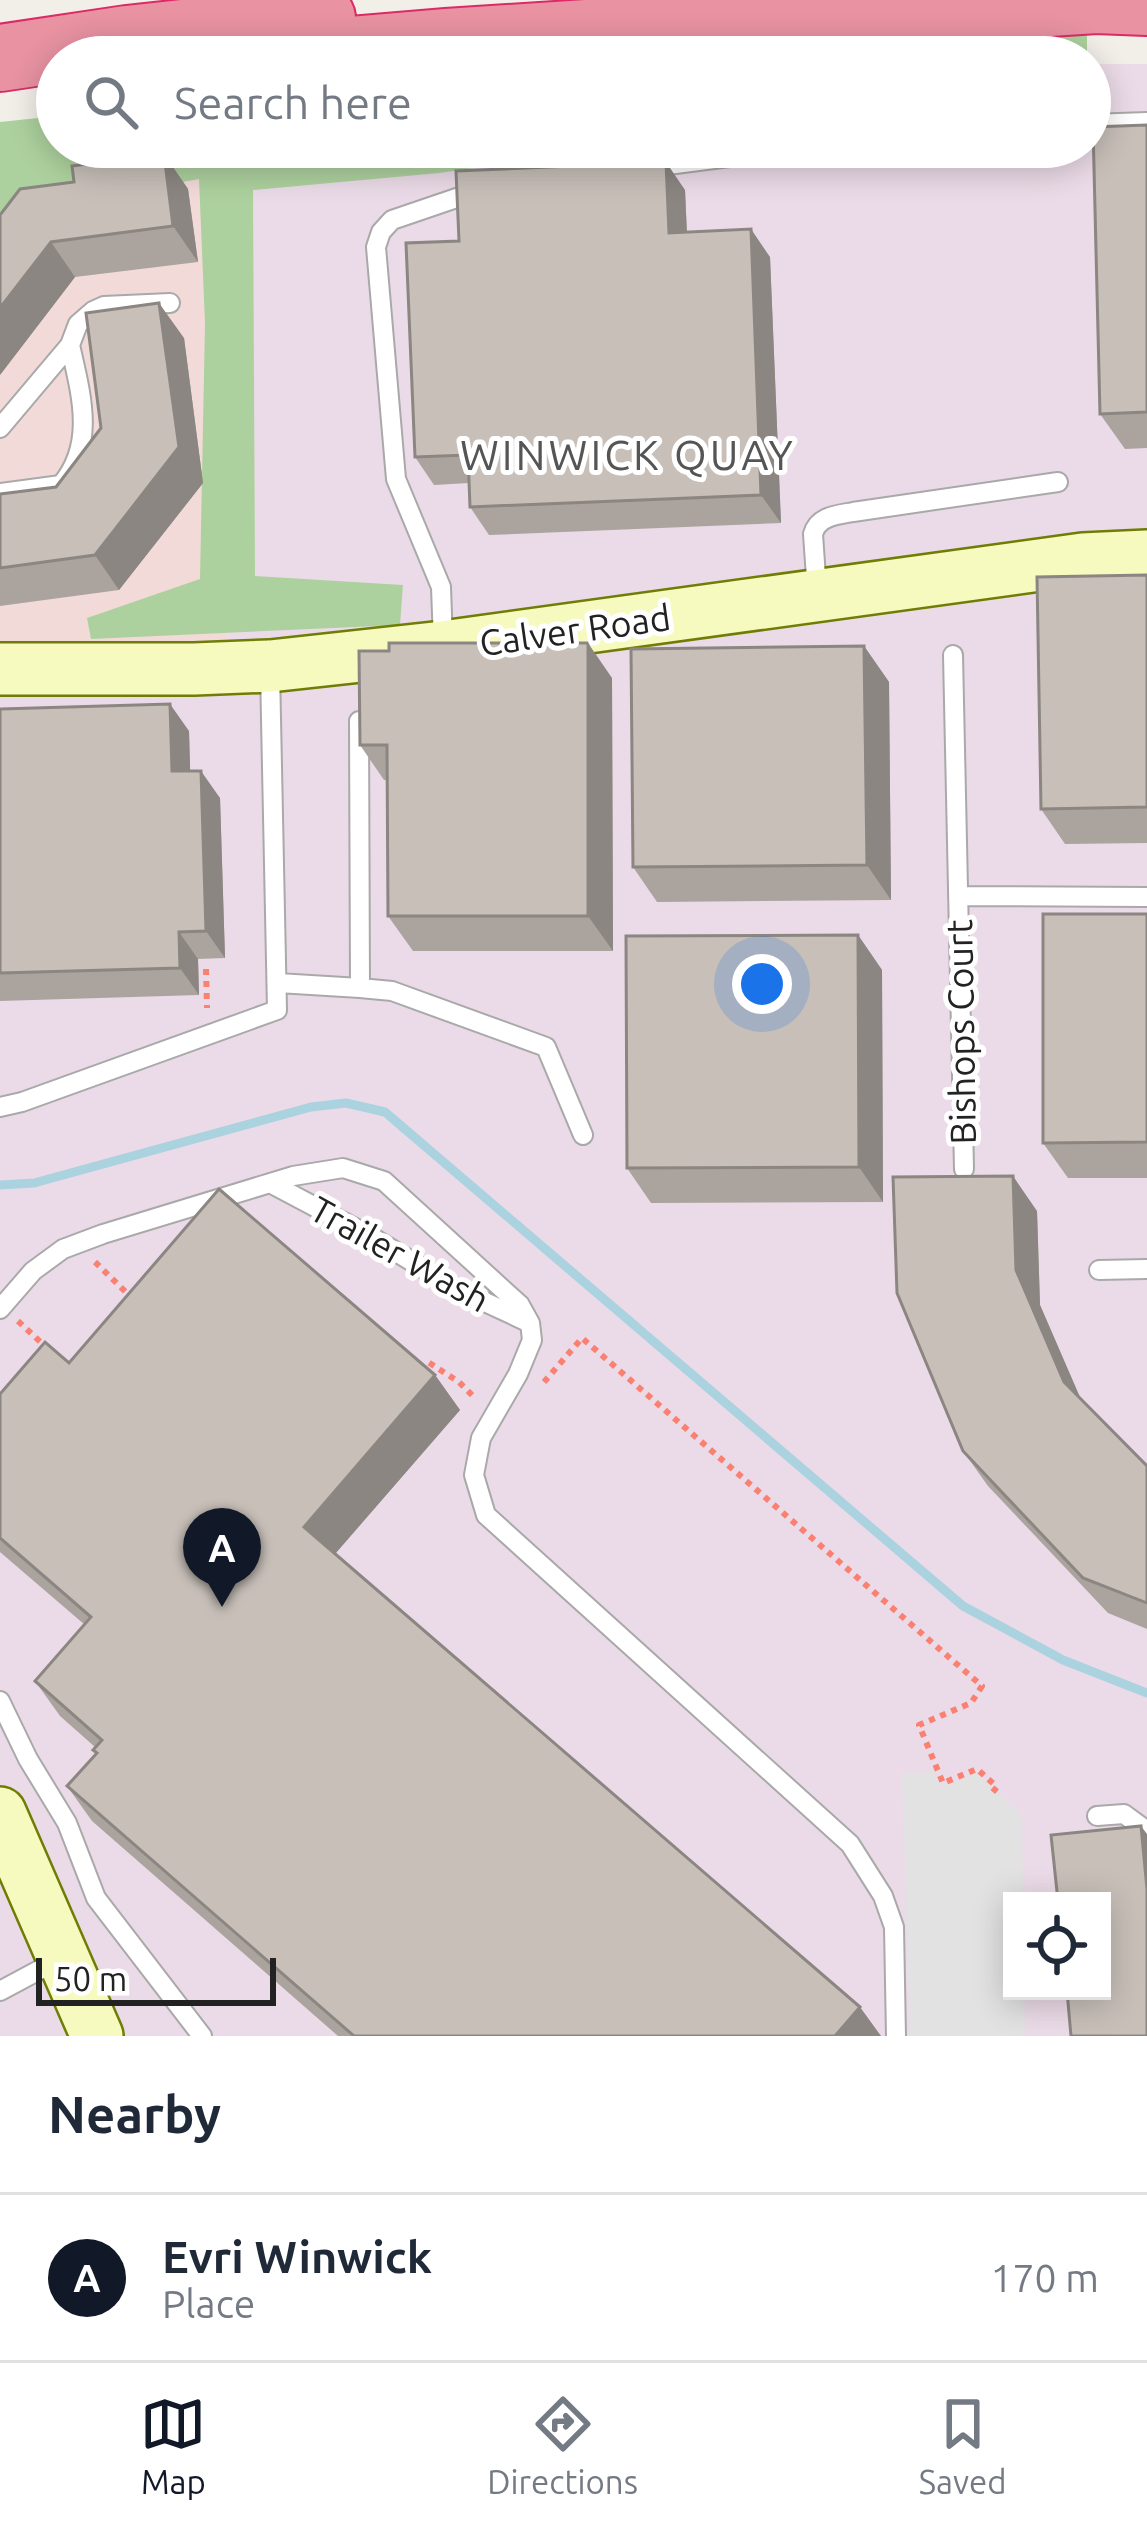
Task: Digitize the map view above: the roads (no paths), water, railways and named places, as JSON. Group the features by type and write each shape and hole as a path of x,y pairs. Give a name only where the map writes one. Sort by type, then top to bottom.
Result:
{"highway":[{"path":"159,36 505,0"},
{"path":"540,36 1096,0 1147,2"},
{"path":"0,58 36,53"},
{"path":"0,80 36,77"}],"street":[{"name":"Calver Road","path":"0,669 270,665 443,647 1083,559 1147,556"},
{"path":"0,1813 97,2036"}],"lane":[{"path":"1111,123 1147,122"},
{"path":"632,170 647,168"},
{"path":"443,647 441,587 396,479 376,247 392,220 472,191 495,188"},
{"path":"0,428 93,311 104,306 170,303"},
{"path":"0,494 61,485 76,467 82,397 70,345"},
{"path":"818,597 813,533 823,519 1058,482"},
{"name":"Bishops Court","path":"953,655 964,1169"},
{"path":"0,1107 278,1010 270,665"},
{"path":"359,721 360,988"},
{"name":"Bishops Court","path":"958,896 1147,897"},
{"path":"278,983 392,991 546,1047 583,1136"},
{"path":"1,1308 33,1271 76,1244 293,1176 344,1168 385,1181 520,1305 530,1323 532,1340 518,1374 481,1438 474,1475 486,1515 850,1844 883,1895 894,1927 896,2036"},
{"name":"Trailer Wash","path":"270,1183 457,1289 530,1323"},
{"path":"1099,1270 1147,1269"},
{"path":"0,1701 28,1759 67,1822 96,1898 202,2036"},
{"path":"1097,1816 1124,1814 1147,1831"},
{"path":"0,1991 63,1958"}],"waterway":[{"path":"0,1185 34,1183 311,1107 346,1103 385,1112 963,1606 1063,1660 1147,1693"}],"place":[{"name":"Evri Winwick","path":"222,1607"}],"district":[{"name":"WINWICK QUAY","path":"628,455"}]}
